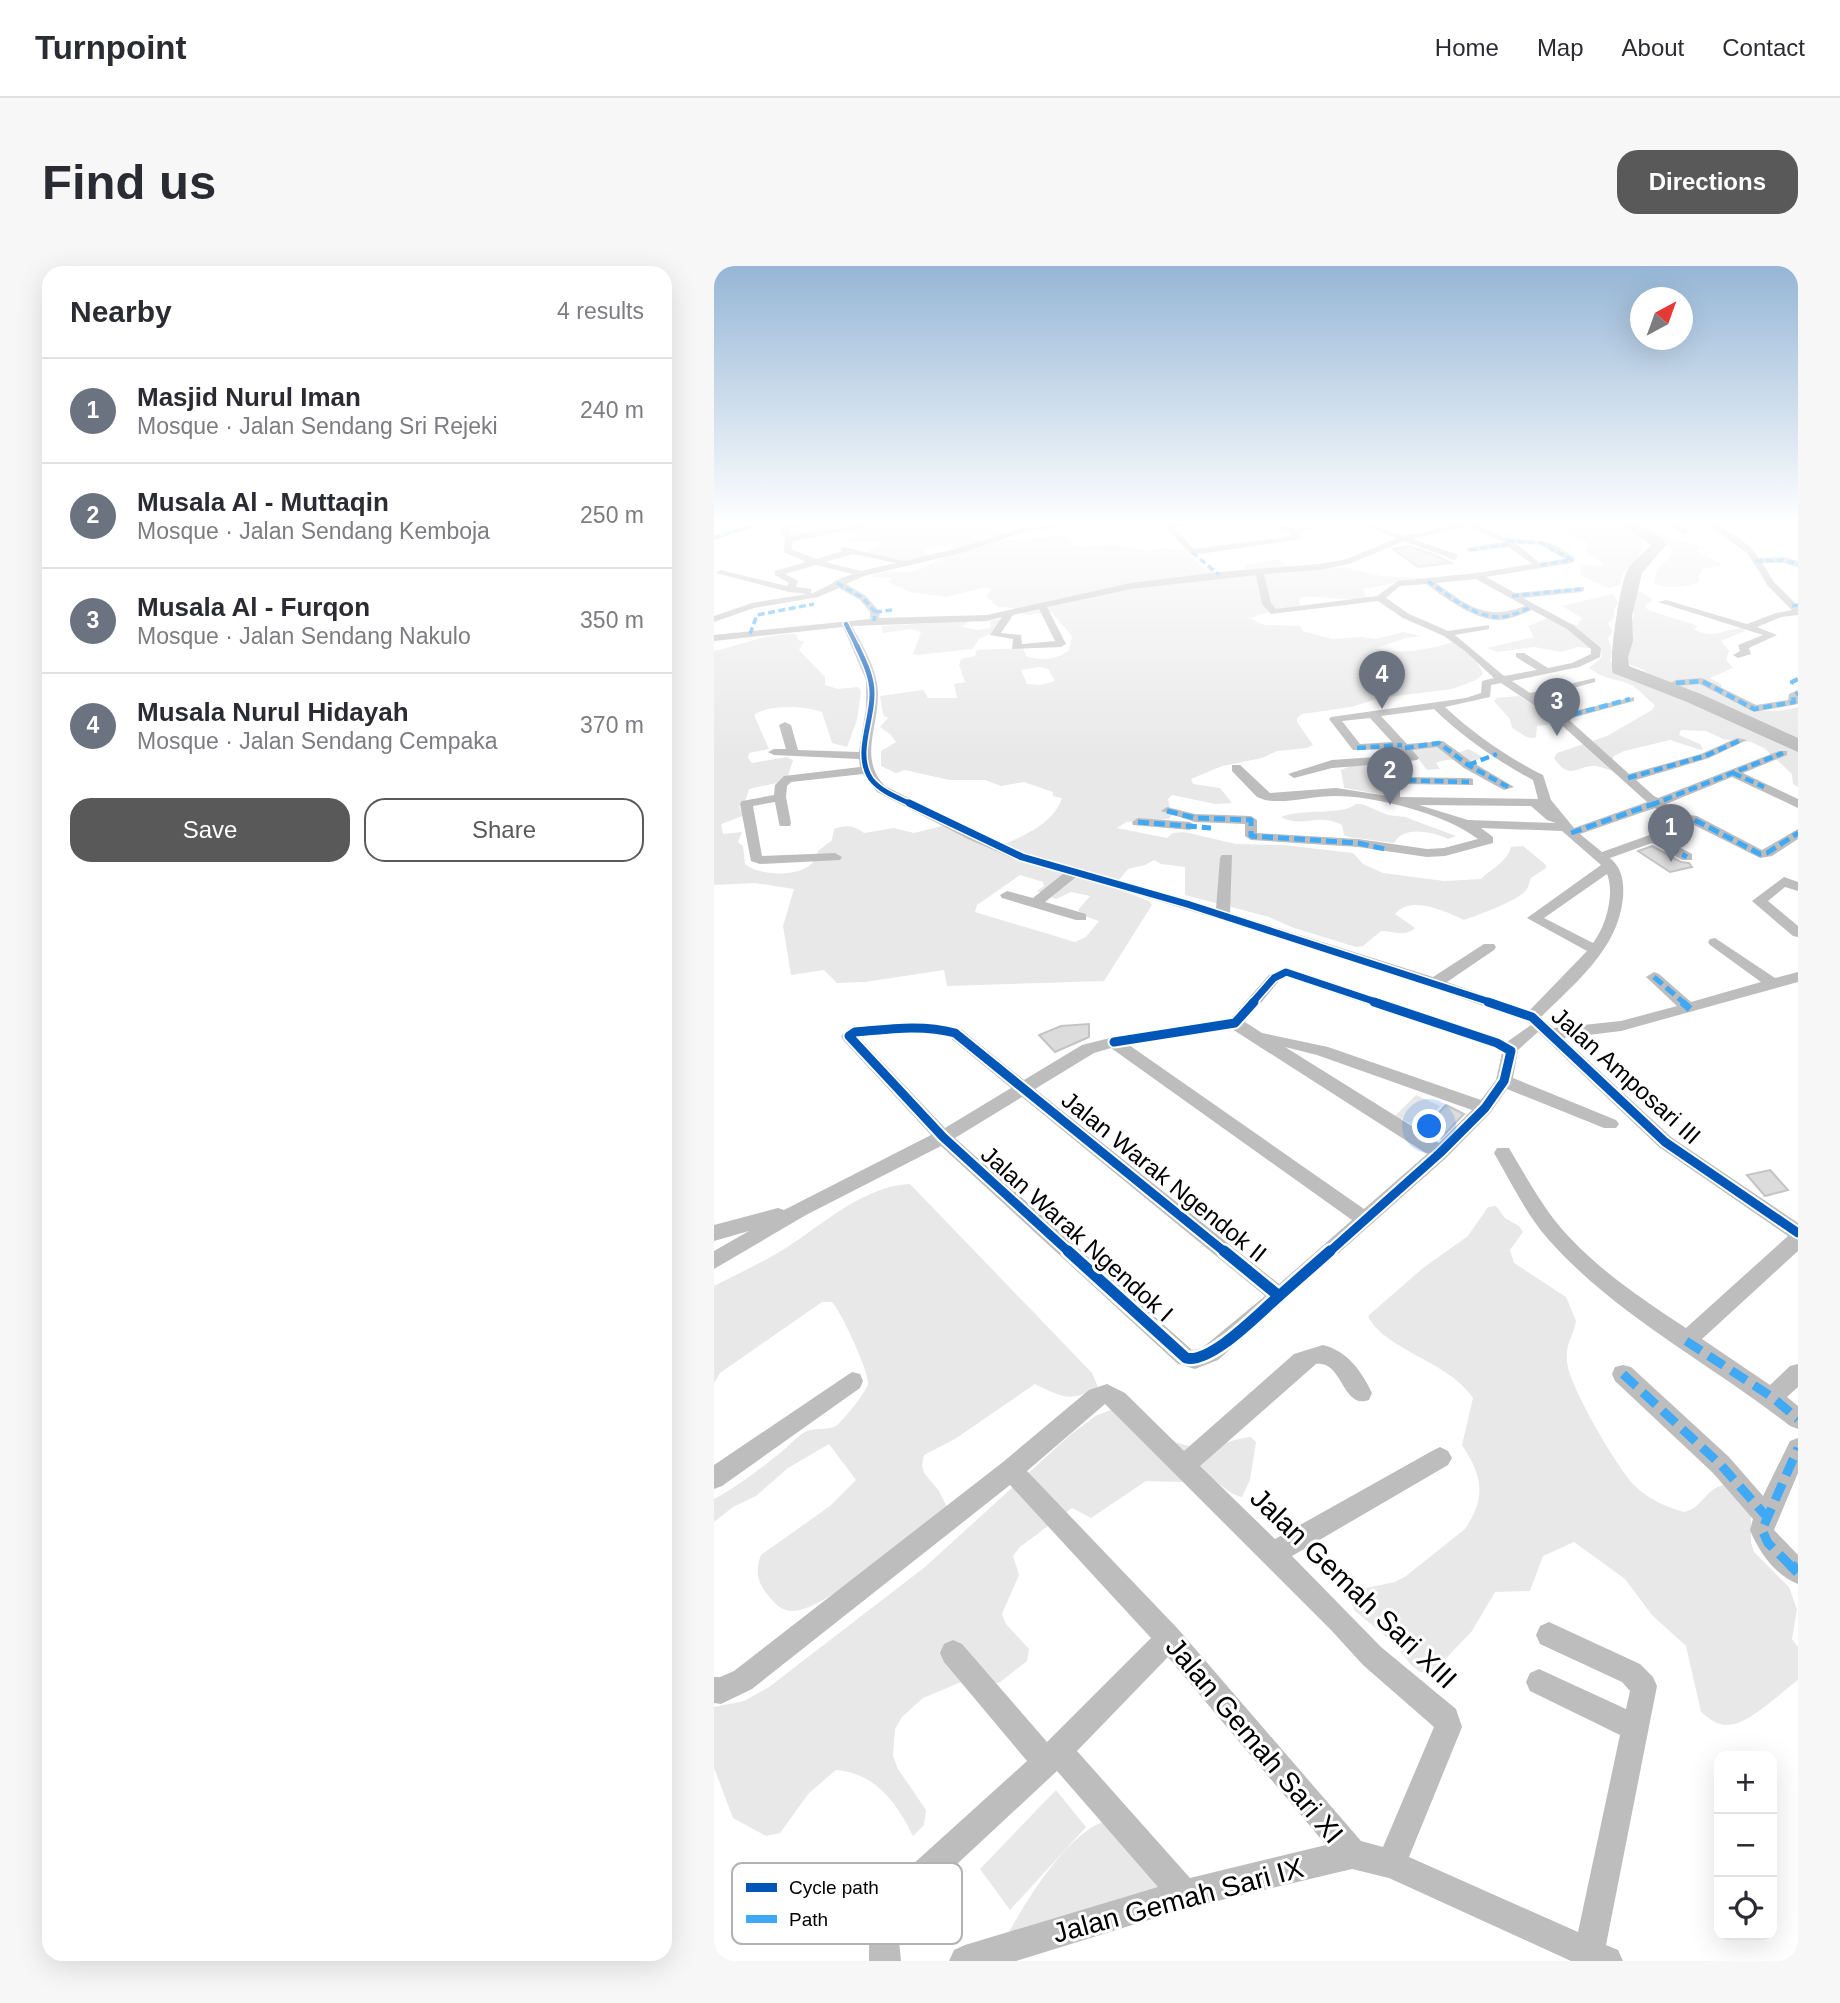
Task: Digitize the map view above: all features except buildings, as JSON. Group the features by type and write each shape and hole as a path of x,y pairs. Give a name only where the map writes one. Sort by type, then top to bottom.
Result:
{"street":[{"path":"714,619 777,601"},
{"path":"865,601 874,616"},
{"path":"874,616 975,619 1067,601"},
{"path":"1266,601 1268,608 1278,612 1357,601"},
{"path":"1384,601 1406,616 1447,634 1473,652 1486,668 1560,718 1602,758 1679,818 1693,819 1760,854 1776,849 1798,833"},
{"path":"1458,601 1497,616 1532,607"},
{"path":"1508,787 1468,765 1439,743 1407,750 1357,748 1335,719 1437,706 1482,697 1486,694 1485,684 1594,658 1595,648 1570,626 1521,601"},
{"path":"1663,602 1772,635 1742,647 1747,652 1738,655"},
{"path":"750,634 757,615 814,604"},
{"path":"1011,611 995,635 1018,637 1016,648 1063,643 1042,607"},
{"path":"1720,608 1762,622"},
{"path":"1749,627 1796,609"},
{"path":"714,638 846,624 892,610"},
{"path":"846,624 872,680 865,763 881,789 1000,849 1435,983 1532,1024"},
{"path":"1447,634 1486,627"},
{"path":"1520,655 1545,671"},
{"path":"1798,679 1792,682 1798,685"},
{"path":"1528,697 1591,680"},
{"path":"1676,683 1700,681 1747,707 1758,709 1794,702 1793,696 1798,693"},
{"path":"1560,718 1630,699"},
{"path":"1437,706 1467,734 1539,778 1545,801 1566,829"},
{"path":"1294,774 1332,764 1409,760 1407,750 1372,713"},
{"path":"785,725 793,752"},
{"path":"1628,778 1705,756 1741,740"},
{"path":"774,751 865,763"},
{"path":"1394,801 1467,824 1566,829 1657,803 1783,753"},
{"path":"1468,765 1497,754"},
{"path":"1389,762 1394,780 1394,801"},
{"path":"785,823 780,797 781,785 788,779 865,763"},
{"path":"1236,768 1261,793 1269,797 1336,792 1394,801 1534,802 1605,861 1618,882 1615,914 1610,929 1597,950 1532,1024 1503,1046"},
{"path":"1733,773 1798,804"},
{"path":"1394,780 1469,782"},
{"path":"780,797 746,804 756,858 835,857"},
{"path":"1167,811 1213,828 1215,820 1251,820 1251,836 1359,844 1427,853 1454,850 1488,840 1467,824"},
{"path":"1597,950 1534,918 1605,861 1667,832 1679,818"},
{"path":"1138,822 1193,822"},
{"path":"1654,839 1687,857"},
{"path":"1223,916 1227,858"},
{"path":"1035,903 1072,873"},
{"path":"1796,885 1783,881 1759,901 1798,933"},
{"path":"1007,895 1081,917"},
{"path":"1715,942 1773,984"},
{"path":"1435,983 1489,947"},
{"path":"714,1261 799,1210 943,1137 1088,1049 1114,1042 1235,1023 1274,978 1282,973 1292,973 1503,1046 1511,1055 1504,1081 1485,1108 1440,1153 1279,1296"},
{"path":"1550,1034 1621,1026 1690,1009 1798,976"},
{"path":"1654,977 1690,1009"},
{"path":"1235,1023 1440,1153"},
{"name":"Jalan Amposari III","path":"1532,1024 1550,1034 1665,1142 1798,1233"},
{"name":"Jalan Warak Ngendok II","path":"900,1029 941,1029 955,1033 1025,1087 1279,1296"},
{"name":"Jalan Warak Ngendok I","path":"900,1029 855,1032 848,1037 943,1137 1186,1358 1195,1360 1205,1357 1279,1296"},
{"path":"1254,1035 1322,1051 1485,1108"},
{"path":"1114,1042 1364,1219"},
{"path":"1504,1081 1610,1124"},
{"path":"1503,1153 1541,1218 1555,1234 1634,1305 1772,1397 1798,1419"},
{"path":"714,1233 799,1210"},
{"path":"1686,1341 1798,1240"},
{"path":"1190,1474 1302,1360 1313,1354 1325,1354 1341,1363 1361,1392"},
{"path":"1772,1397 1798,1373"},
{"path":"1623,1374 1721,1465 1766,1516"},
{"path":"714,1478 852,1381"},
{"name":"Jalan Gemah Sari XIII","path":"1011,1470 1097,1397 1107,1394 1117,1400 1273,1554 1372,1656 1447,1723 1391,1864"},
{"path":"1798,1448 1762,1530 1765,1538 1798,1572"},
{"path":"1273,1554 1440,1458"},
{"path":"714,1690 721,1691 743,1680 1011,1470"},
{"name":"Jalan Gemah Sari XI","path":"1011,1470 1169,1638 1352,1854 1391,1864 1594,1958"},
{"path":"1549,1635 1637,1676 1645,1691 1594,1958"},
{"path":"936,1863 1052,1756 1169,1638"},
{"path":"953,1653 1184,1894"},
{"path":"1539,1682 1637,1729"},
{"name":"Jalan Gemah Sari IX","path":"965,1961 1184,1894 1352,1854"}],"shaded area":[{"path":"992,601 1299,601 1301,606 1250,618 1264,625 1300,626 1303,631 1332,639 1376,639 1403,632 1421,636 1376,648 1385,650 1414,651 1453,642 1458,644 1478,664 1483,674 1476,680 1452,689 1380,698 1351,707 1302,714 1297,718 1297,722 1313,745 1277,751 1262,758 1222,766 1191,779 1193,784 1220,788 1232,803 1215,804 1172,795 1168,799 1172,815 1169,819 1126,822 1117,828 1167,838 1173,833 1184,832 1236,844 1283,845 1353,853 1363,864 1383,873 1444,881 1481,879 1503,861 1511,847 1523,846 1546,865 1546,868 1531,878 1522,894 1464,920 1428,906 1402,908 1395,914 1415,928 1403,933 1381,931 1363,946 1356,947 1294,928 1269,917 1185,895 1185,867 1161,864 1154,860 1128,869 1113,887 1149,901 1152,905 1104,981 947,986 944,970 865,982 837,983 824,970 791,975 783,926 794,889 755,883 714,885 714,651 765,637 796,634 798,640 804,642 799,650 825,677 825,685 838,689 858,687 861,691 857,720 847,747 832,743 822,712 787,707 769,709 754,715 769,749 749,753 748,758 752,763 787,757 793,760 788,776 777,783 749,789 746,799 739,806 743,816 721,824 723,834 742,832 738,842 743,846 745,864 762,872 797,871 807,867 818,851 832,840 834,829 849,826 864,833 894,828 914,833 942,826 993,849 1043,824 1062,798 1024,782 1001,786 985,780 949,780 905,770 896,773 881,766 881,751 896,742 880,727 888,718 883,715 880,696 923,690 928,698 957,698 954,684 965,682 959,665 961,659 975,656 977,650 1023,648 1026,656 1048,659 1069,650 1072,636 1051,612 1026,615 1014,608 998,607","holes":["1039,667 1048,669 1055,681 1040,685 1027,684 1021,670","1020,875 1043,882 1044,886 1037,891 1056,899 1071,892 1090,896 1078,910 1084,916 1099,921 1086,937 1075,942 975,912 977,905"]},
{"path":"1583,601 1617,601 1615,617 1608,624 1613,631 1608,638 1612,651 1610,661 1614,666 1798,751 1798,787 1793,784 1792,774 1764,748 1751,742 1723,739 1706,731 1681,730 1679,735 1700,744 1703,749 1701,750 1670,740 1614,756 1611,762 1614,771 1596,766 1574,771 1564,769 1554,758 1557,753 1607,736 1652,710 1655,705 1631,685 1603,676 1589,668 1602,657 1600,649 1578,647 1561,652 1534,647 1497,652 1487,648 1534,637 1528,626 1549,618 1577,625 1582,618 1562,606"},
{"path":"1633,601 1652,601 1645,606 1648,610 1698,626 1694,629 1707,634 1744,628 1745,631 1721,641 1729,651 1726,660 1733,668 1710,678 1722,685 1719,692 1747,707 1775,711 1798,707 1798,743 1707,701 1693,690 1657,680 1642,669 1626,663 1630,639 1628,630 1634,616"},
{"path":"969,621 962,627 978,630 990,628 990,621 1002,621 993,633 980,638 972,649 917,655 913,654 921,632 911,629 883,633 881,626"},
{"path":"1519,696 1558,723 1537,726 1536,737 1533,738 1512,728 1510,719 1494,701 1497,698"},
{"path":"1435,742 1457,753 1469,749 1484,758 1442,761 1436,763 1440,769 1427,770 1410,748"},
{"path":"1353,765 1385,767 1385,795 1344,788 1341,770"},
{"path":"1356,804 1388,815 1405,817 1456,836 1448,839 1427,832 1412,832 1399,837 1394,843 1349,837 1344,835 1342,825 1333,821 1296,821 1281,817 1341,810"},
{"path":"1416,1095 1440,1106 1419,1128 1395,1116"},
{"path":"910,1184 1092,1373 1098,1387 1073,1397 1035,1384 955,1439 924,1455 924,1473 939,1491 947,1507 872,1567 826,1598 807,1608 785,1610 772,1600 761,1585 758,1566 761,1555 830,1506 856,1480 829,1444 788,1468 756,1496 733,1507 714,1522 714,1499 756,1471 805,1432 836,1426 864,1393 868,1384 867,1378 842,1317 832,1302 822,1302 720,1373 714,1383 714,1286 786,1248 860,1199 876,1191"},
{"path":"1496,1206 1505,1218 1519,1226 1523,1232 1510,1250 1514,1263 1566,1297 1576,1321 1567,1350 1570,1373 1594,1425 1625,1474 1650,1498 1684,1512 1696,1506 1709,1492 1727,1485 1751,1515 1751,1542 1754,1552 1789,1587 1797,1609 1792,1639 1798,1647 1798,1680 1764,1708 1744,1720 1723,1725 1701,1712 1686,1646 1652,1615 1625,1579 1574,1542 1543,1556 1530,1591 1495,1592 1472,1631 1433,1672 1420,1672 1411,1665 1395,1644 1355,1611 1350,1599 1356,1590 1395,1582 1406,1576 1465,1529 1477,1507 1479,1496 1478,1476 1462,1445 1473,1398 1449,1375 1388,1338 1376,1328 1368,1316 1423,1268 1468,1236 1488,1207"},
{"path":"1117,1408 1149,1429 1183,1445 1208,1447 1251,1437 1256,1442 1250,1480 1242,1497 1199,1472 1181,1482 1146,1481 1091,1518 1072,1508 1020,1547 1013,1556 1019,1575 1002,1614 1006,1624 1029,1649 1027,1661 1000,1682 988,1686 966,1680 923,1698 902,1717 895,1729 893,1756 898,1769 926,1810 924,1825 913,1836 900,1812 883,1792 862,1777 836,1770 809,1793 780,1833 766,1836 733,1818 714,1768 714,1707 744,1701 769,1687 925,1567 1070,1435 1097,1415"},
{"path":"1056,1790 1086,1827 1010,1910 980,1869"},
{"path":"1105,1821 1170,1890 1113,1908 1009,1932 1038,1885 1063,1853 1091,1828"}],"waterway":[{"path":"1627,601 1624,616 1624,641 1619,657 1620,669 1694,698 1798,746"}],"marked path":[{"path":"866,601 875,612 874,621"},
{"path":"1458,601 1481,613 1499,617 1532,607"},
{"path":"750,634 757,615 814,604"},
{"path":"1792,606 1798,605"},
{"path":"875,612 892,610"},
{"path":"1798,679 1792,682 1798,685"},
{"path":"1676,683 1702,681 1754,709 1794,702 1793,696 1798,693"},
{"path":"1560,718 1630,699"},
{"path":"1628,778 1705,756 1741,740"},
{"path":"1405,748 1439,743 1468,765 1508,787"},
{"path":"1357,748 1402,745"},
{"path":"1571,833 1657,803 1783,753"},
{"path":"1468,765 1497,754"},
{"path":"1733,773 1764,787"},
{"path":"1394,780 1469,782"},
{"path":"1167,811 1195,818 1251,820 1251,836 1358,843 1389,850"},
{"path":"1679,818 1693,819 1760,854 1767,853 1798,833"},
{"path":"1138,822 1211,828"},
{"path":"1654,839 1687,857"},
{"path":"1654,977 1690,1009"},
{"path":"1686,1341 1772,1397 1798,1419"},
{"path":"1623,1374 1721,1465 1766,1516"},
{"path":"1798,1448 1762,1530 1768,1543 1798,1572"}],"cycle path":[{"path":"846,624 871,680 873,694 864,752 871,778 881,789 973,836 1022,857 1187,904 1435,983 1532,1017 1665,1142 1798,1233"},
{"path":"1114,1042 1235,1023 1274,978 1286,972 1497,1043 1511,1051 1504,1081 1485,1108 1440,1153 1279,1296 1210,1354 1195,1360 1186,1358 943,1137 849,1036 855,1032 905,1028 931,1028 955,1033 1279,1296"}],"place":[{"name":"Musala Nurul Hidayah","path":"1382,709"},
{"name":"Musala Al - Furqon","path":"1557,736"},
{"name":"Musala Al - Muttaqin","path":"1390,805"},
{"name":"Masjid Nurul Iman","path":"1671,862"}]}
